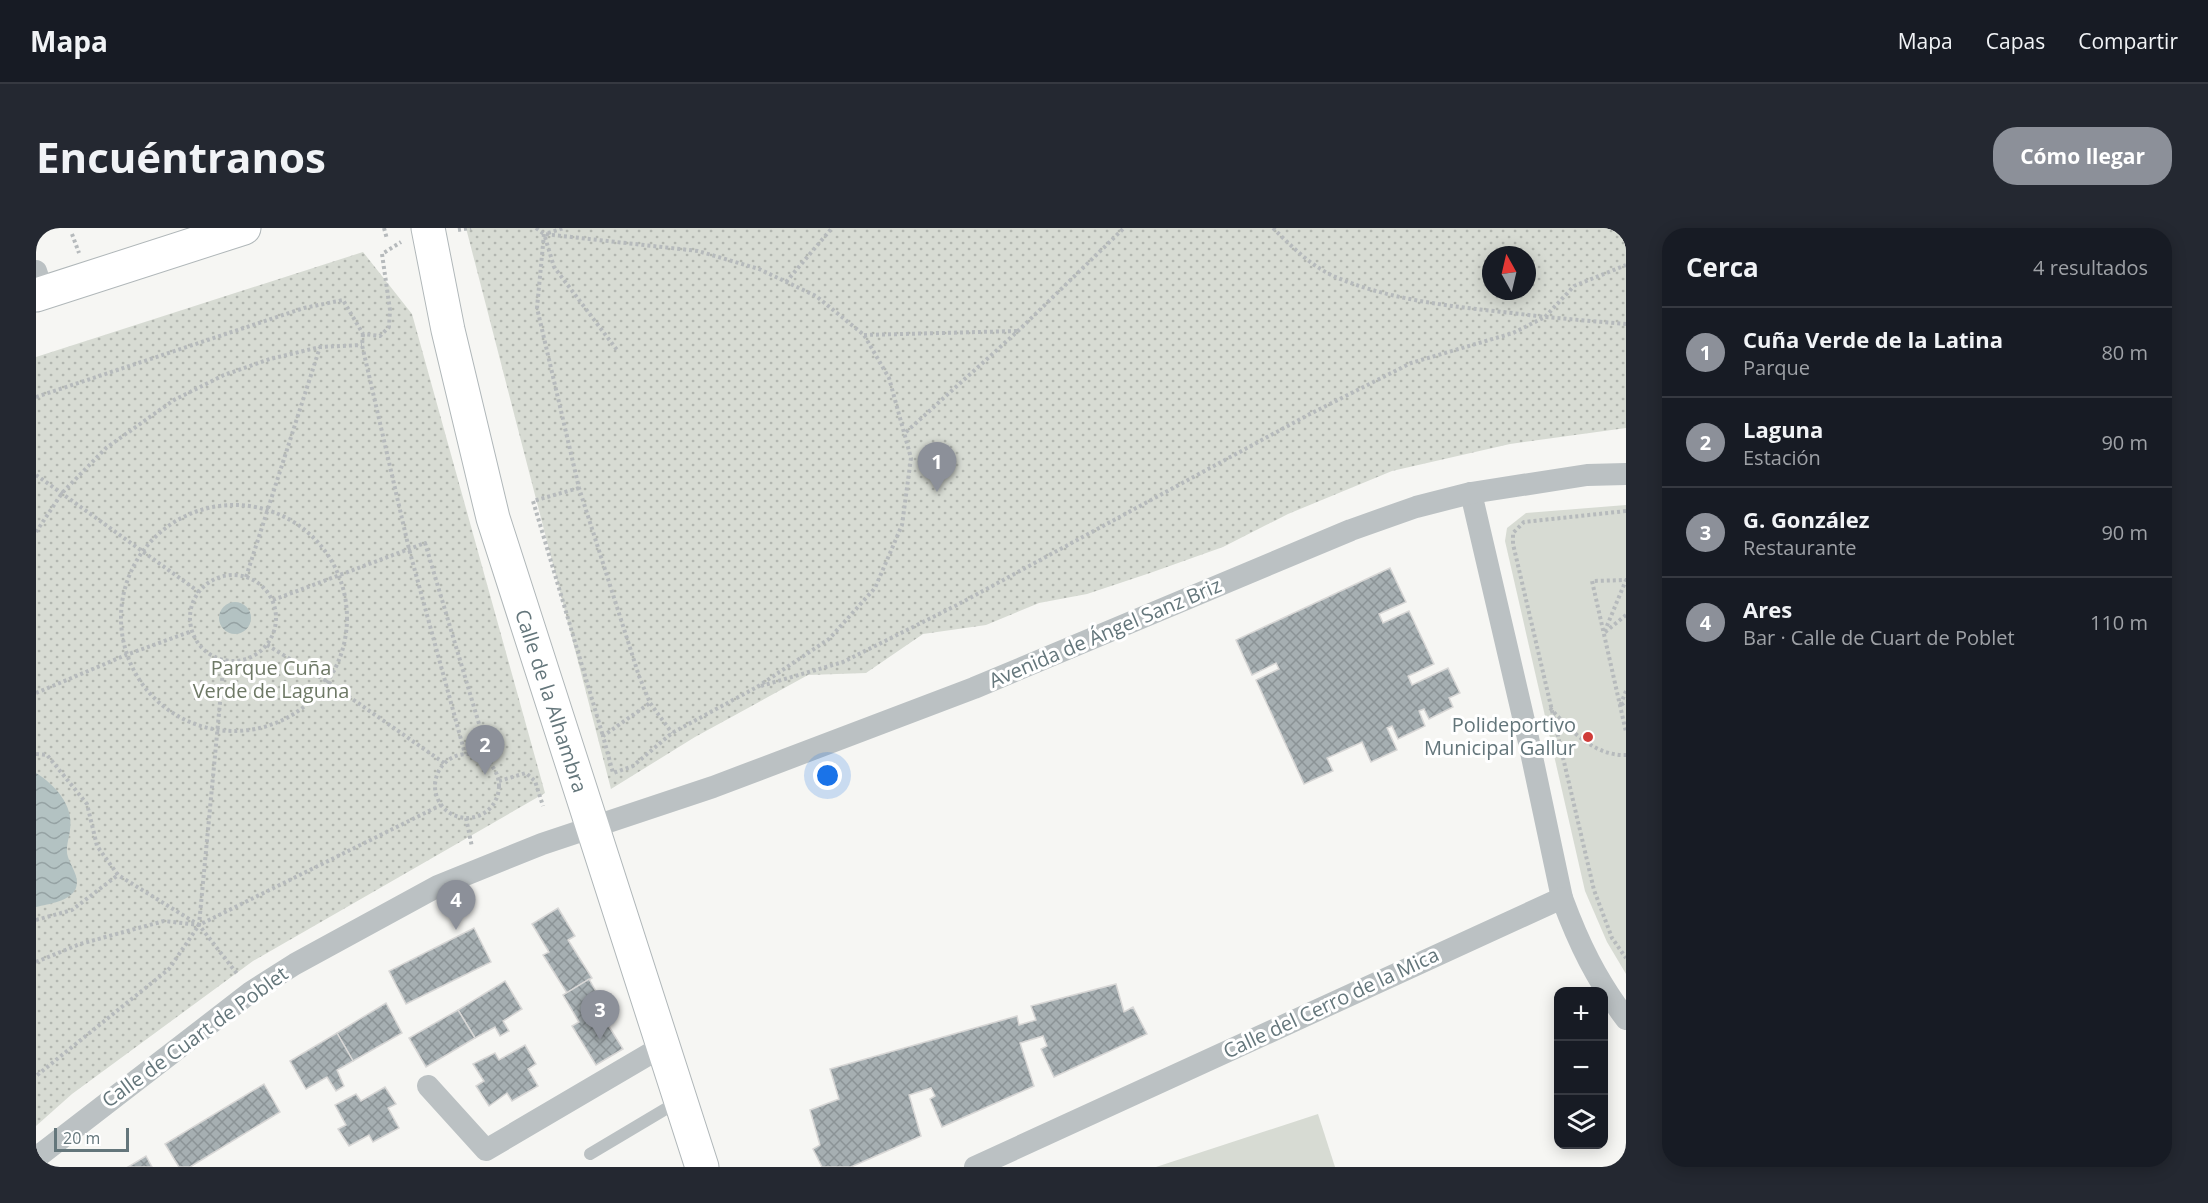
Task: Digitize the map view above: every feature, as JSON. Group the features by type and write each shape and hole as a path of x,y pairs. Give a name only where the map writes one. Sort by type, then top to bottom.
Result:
{"main road":[{"path":"38,286 244,228"},
{"name":"Calle de la Alhambra","path":"416,234 448,330 493,518 702,1167"}],"street":[{"name":"Avenida de Ángel Sanz Briz","path":"592,827 713,787 974,688 1351,530 1416,507 1471,493 1587,475 1626,474"},
{"path":"1471,493 1562,897 1580,948 1626,1019"},
{"name":"Calle de Cuart de Poblet","path":"36,1158 251,992 295,964 438,886 592,827"},
{"name":"Calle del Cerro de la Mica","path":"975,1167 1562,897"},
{"path":"428,1086 486,1150 663,1046"}],"lane":[{"path":"590,1154 680,1100"}],"path":[{"path":"384,228 387,239"},
{"path":"466,229 471,228"},
{"path":"536,228 544,234 698,251 759,269 816,296 864,335 889,378 906,432 911,458 902,525 875,588 829,639 757,687 672,734 633,766 613,773 533,501 579,488"},
{"path":"544,234 564,228"},
{"path":"786,282 832,228"},
{"path":"906,432 1018,331 1124,228"},
{"path":"1273,228 1298,253 1336,278 1404,299 1545,317 1626,324"},
{"path":"72,234 80,258"},
{"path":"363,334 380,336 389,327 390,310 382,254 416,234"},
{"path":"544,234 554,267 617,350"},
{"path":"544,234 537,308 579,488 650,703 672,734"},
{"path":"757,687 843,662 957,606 1308,415 1411,363 1513,333 1545,317 1574,286 1626,265"},
{"path":"36,397 304,308 343,300 363,334 362,345 409,549 465,754"},
{"path":"864,335 1018,331"},
{"path":"36,532 62,493 106,448 174,400 233,372 270,359 320,347 362,345"},
{"path":"246,577 320,347"},
{"path":"36,475 143,549 199,592"},
{"path":"234,504 268,510 298,524 306,531 322,546 339,574 347,601 347,630 341,657 328,682 307,705 280,722 249,730 218,730 188,722 161,706 140,683 126,655 120,628 121,600 129,573 143,549 168,525 199,510 234,504"},
{"path":"1626,511 1524,522 1513,533 1513,544 1549,708 1594,890 1612,938 1626,958"},
{"path":"273,600 425,543 491,764 499,782 494,803 477,816 457,817 441,805 435,788 438,771 444,764 457,755 465,754 483,758 491,764"},
{"path":"233,575 246,577 257,582 273,600 276,623 267,645 248,658 224,660 204,650 192,631 190,617 199,592 220,577 233,575"},
{"path":"1604,633 1626,580 1592,581 1626,732"},
{"path":"1604,633 1626,615"},
{"path":"36,693 126,655 192,631"},
{"path":"267,645 328,682 444,764"},
{"path":"36,1076 169,969 199,925 224,660"},
{"path":"1620,705 1626,691"},
{"path":"1620,705 1626,701"},
{"path":"603,736 650,703"},
{"path":"1549,708 1578,738 1615,755 1626,755"},
{"path":"36,754 47,755 87,804 97,846 118,875 199,925 251,992"},
{"path":"499,782 526,774 535,781 543,806"},
{"path":"36,962 80,944 164,921 199,925 441,805"},
{"path":"36,920 72,910 118,875"}],"green space":[{"path":"466,228 1626,228 1626,428 1510,444 1392,471 1288,514 1223,547 1150,573 1087,594 1039,603 986,625 923,634 866,673 808,675 695,737 611,789"},
{"name":"Parque Cuña Verde de Laguna","path":"363,252 412,314 545,793 253,961 72,1094 36,1126 36,357"},
{"name":"Polideportivo Municipal Gallur","path":"1626,505 1626,974 1607,942 1585,891 1505,541 1507,528 1526,513"},
{"path":"1318,1114 1335,1167 1156,1167"}],"water":[{"path":"235,602 246,607 251,618 246,629 235,634 224,629 219,618 224,607"},
{"path":"36,773 50,783 62,797 69,812 70,830 67,854 77,884 73,892 65,899 36,907"}],"building":[{"path":"1390,568 1406,602 1379,614 1383,623 1409,611 1434,664 1408,676 1412,685 1448,668 1460,693 1449,698 1453,707 1429,719 1424,709 1419,711 1425,726 1398,739 1392,726 1387,728 1397,750 1371,762 1362,742 1327,758 1333,771 1304,784 1256,680 1279,669 1276,663 1252,675 1236,640"},
{"path":"558,908 575,936 568,940 592,978 567,993 543,955 549,952 532,924"},
{"path":"474,928 491,962 406,1004 389,971"},
{"path":"589,979 606,1009 600,1012 623,1049 596,1065 572,1026 579,1022 563,995"},
{"path":"505,981 522,1009 503,1021 509,1031 500,1036 495,1027 475,1038 458,1010"},
{"path":"1116,984 1124,1012 1133,1007 1147,1034 1054,1077 1041,1049 1047,1046 1043,1036 1020,1043 1034,1086 942,1127 930,1099 935,1096 931,1088 909,1095 921,1136 851,1167 822,1167 813,1149 820,1145 810,1110 839,1099 830,1069 1017,1016 1019,1025 1036,1020 1031,1006"},
{"path":"386,1003 402,1033 353,1061 337,1033"},
{"path":"458,1010 475,1038 426,1067 409,1038"},
{"path":"337,1033 353,1061 337,1070 344,1086 336,1091 327,1077 306,1089 290,1061"},
{"path":"525,1045 536,1064 528,1069 538,1086 512,1101 507,1093 489,1106 476,1086 484,1081 473,1064 495,1053 499,1060"},
{"path":"264,1084 280,1112 190,1167 179,1167 165,1144"},
{"path":"385,1087 396,1104 388,1108 399,1128 373,1142 369,1135 349,1146 338,1129 346,1125 335,1105 356,1094 361,1101"},
{"path":"146,1156 152,1167 128,1167"}],"place":[{"name":"Cuña Verde de la Latina","path":"937,492"},
{"name":"Polideportivo Municipal Gallur","path":"1588,737"},
{"name":"Laguna","path":"485,775"},
{"name":"Ares","path":"456,930"},
{"name":"G. González","path":"600,1040"}]}
